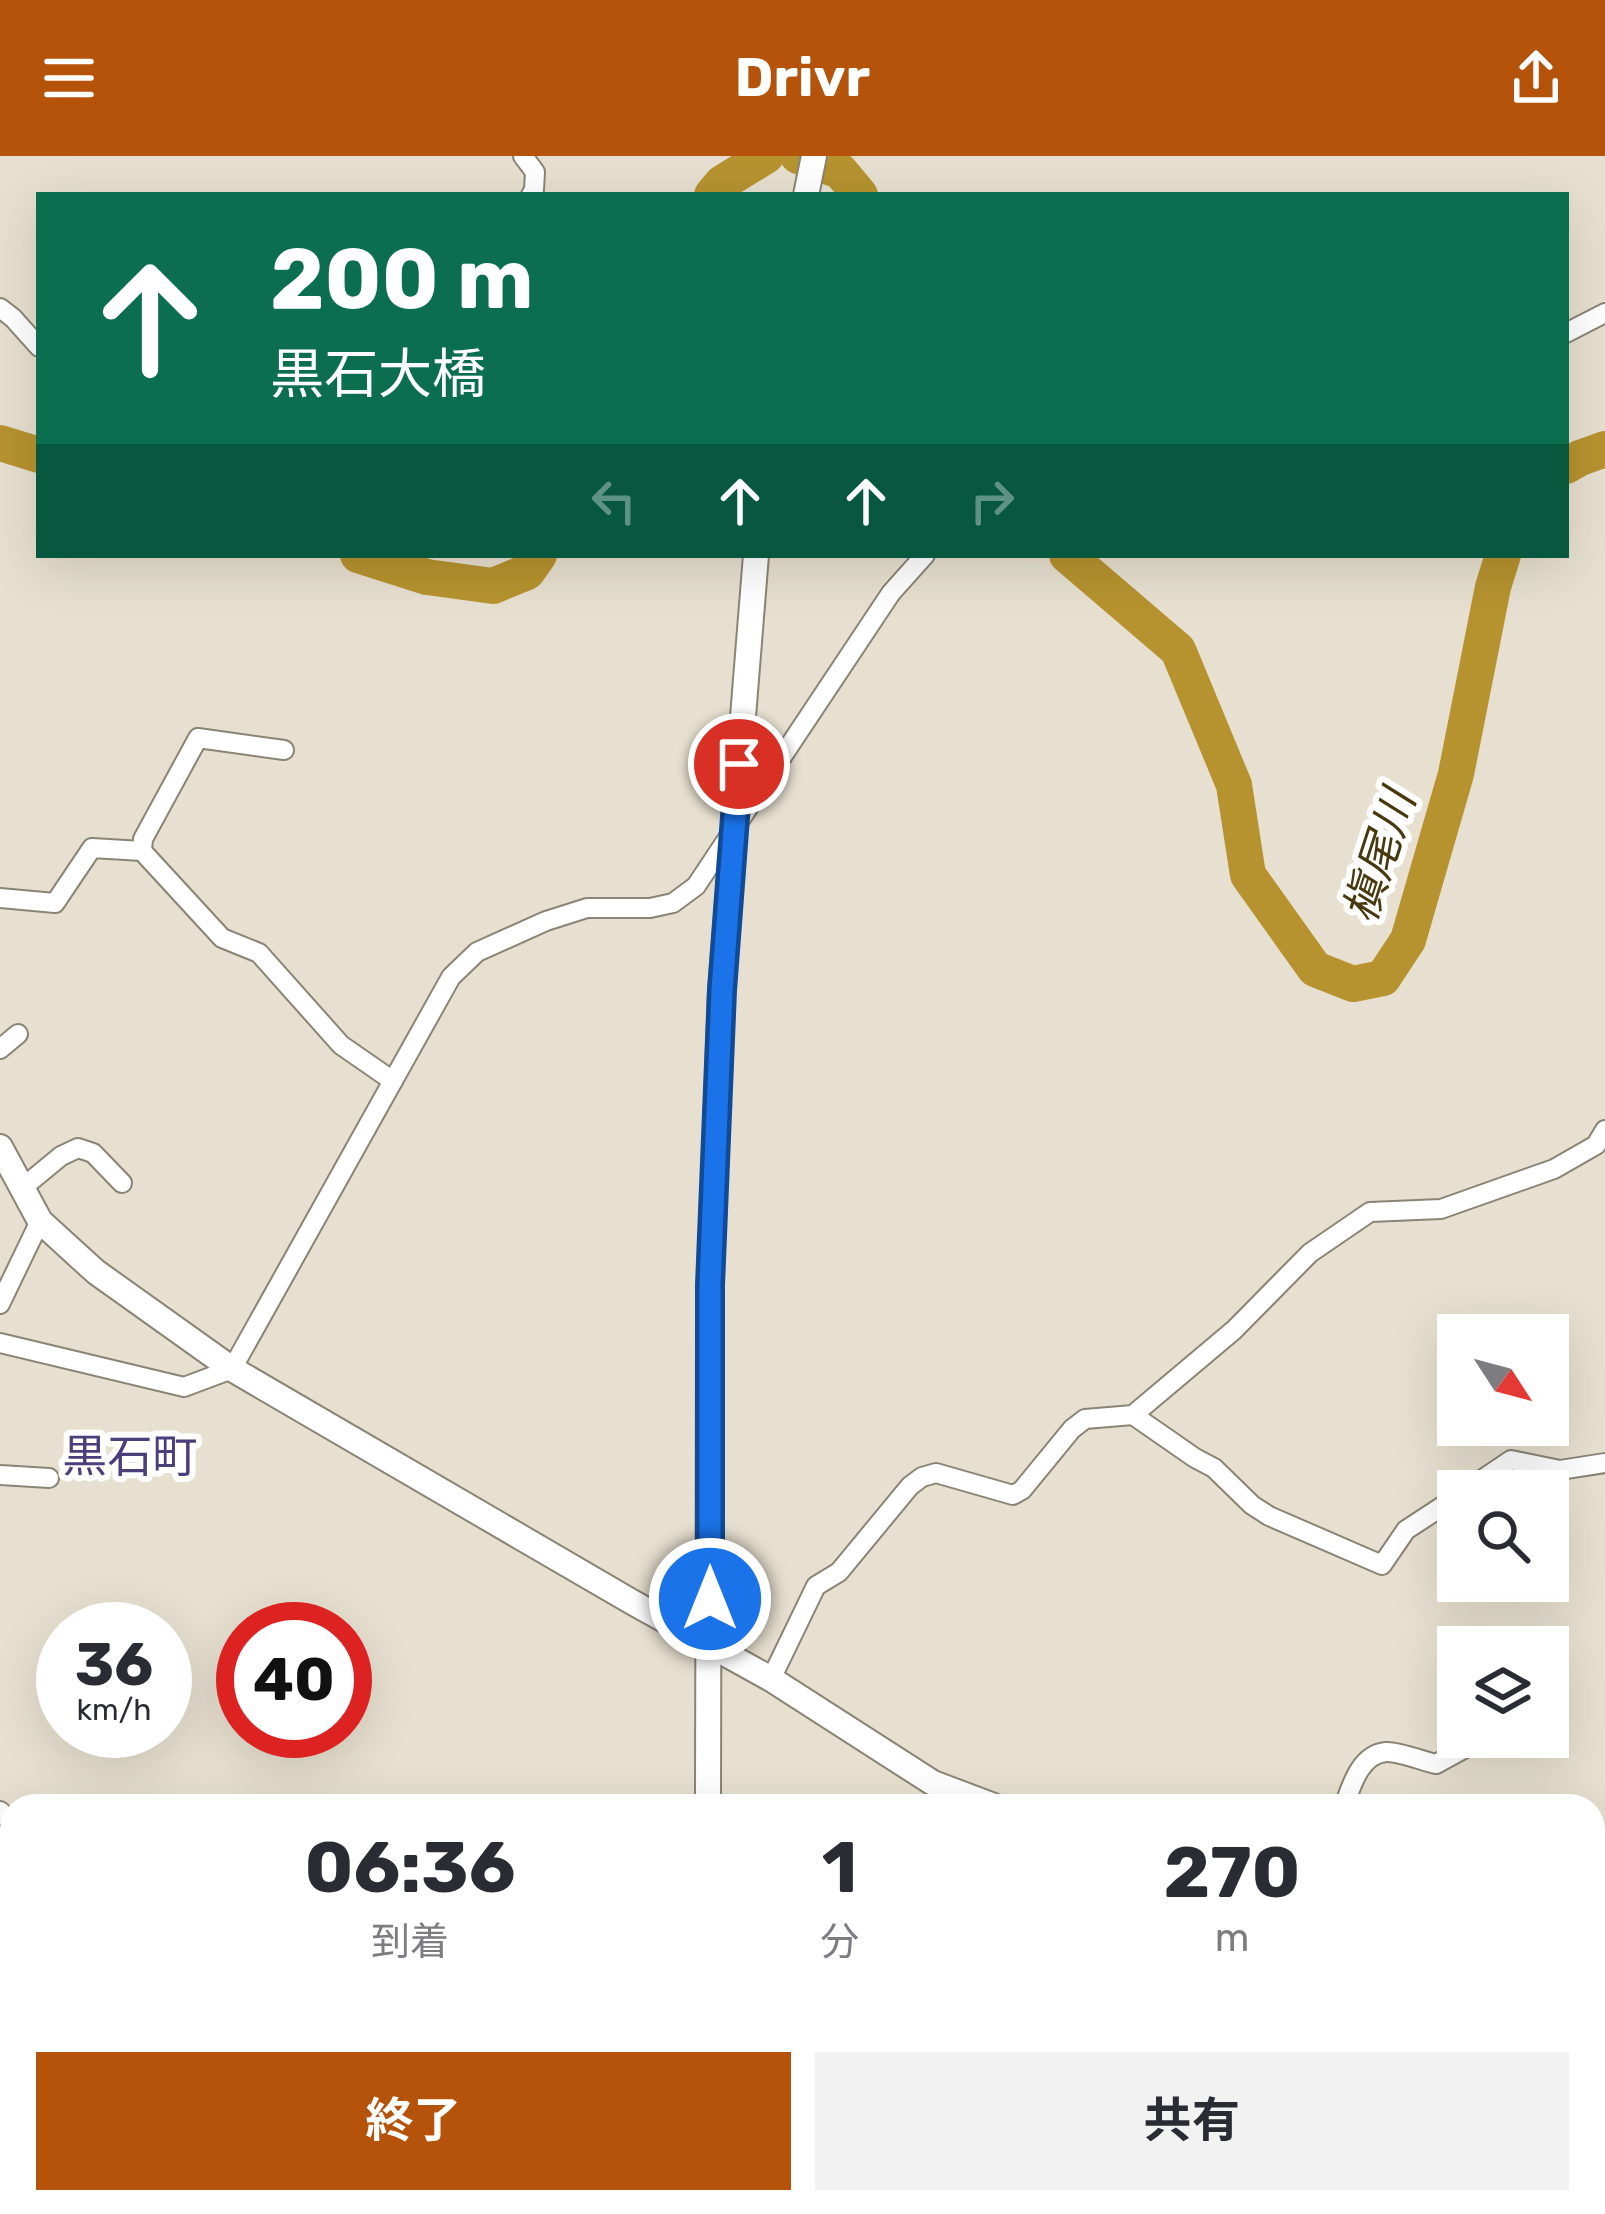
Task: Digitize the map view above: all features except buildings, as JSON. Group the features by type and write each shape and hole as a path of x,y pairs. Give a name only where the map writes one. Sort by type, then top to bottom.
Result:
{"street":[{"path":"523,156 535,172 533,192"},
{"path":"807,192 814,156"},
{"path":"0,308 36,344"},
{"path":"1569,331 1605,313"},
{"path":"708,1794 709,1327 722,990 756,558"},
{"path":"0,1343 184,1387 232,1369 451,977 477,952 546,921 587,908 650,908 673,902 696,886 891,592 922,558"},
{"path":"142,851 143,838 198,738 284,750"},
{"path":"0,898 55,903 92,848 142,851 222,938 259,953 340,1045 394,1081"},
{"path":"0,1049 18,1034"},
{"path":"771,1679 816,1586 839,1572 922,1477 936,1473 1012,1495 1022,1490 1072,1429 1085,1420 1132,1415 1234,1330 1310,1252 1370,1212 1441,1209 1567,1163 1596,1145 1605,1130"},
{"path":"0,1147 40,1221 96,1272 232,1369 771,1679 933,1783 962,1794"},
{"path":"21,1190 77,1148 92,1153 122,1183"},
{"path":"0,1304 40,1221"},
{"path":"1132,1415 1214,1468 1269,1516 1382,1564 1406,1530 1437,1510"},
{"path":"1496,1470 1511,1460 1560,1470 1605,1463"},
{"path":"0,1475 49,1478"},
{"path":"1349,1794 1357,1773 1371,1758 1386,1752 1436,1764 1447,1758"}],"waterway":[{"name":"槇尾川","path":"714,192 766,156"},
{"name":"槇尾川","path":"798,156 840,171 858,192"},
{"name":"槇尾川","path":"0,443 36,454"},
{"name":"槇尾川","path":"1569,464 1605,449"},
{"name":"槇尾川","path":"367,558 427,577 493,586 527,572 537,558"},
{"name":"槇尾川","path":"1071,558 1178,650 1234,785 1248,875 1315,969 1353,984 1383,978 1408,940 1456,774 1502,558"}],"district":[{"name":"黒石町","path":"130,1456"}],"route":[{"path":"710,1599 710,1285 722,990 739,764"}]}
